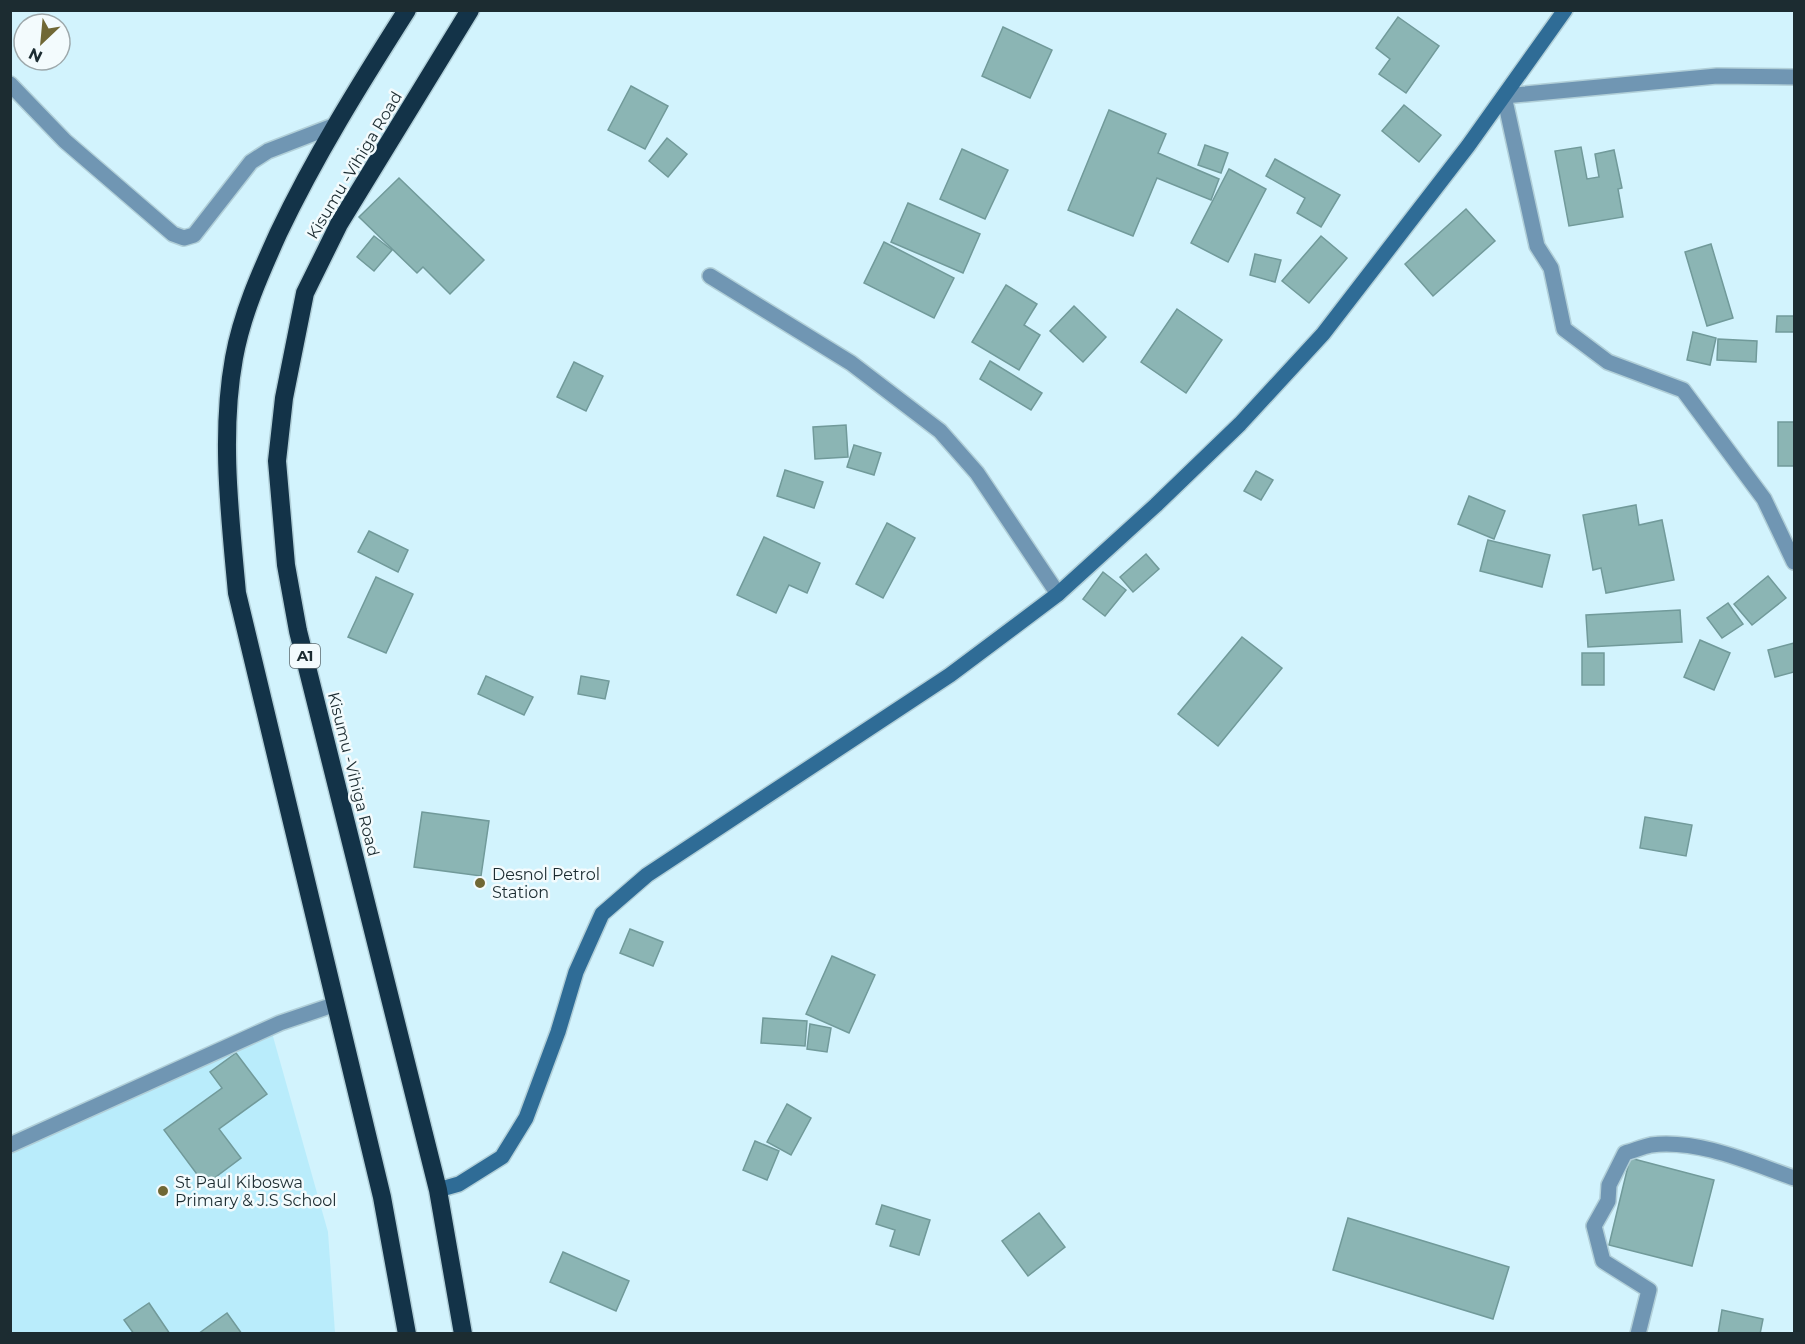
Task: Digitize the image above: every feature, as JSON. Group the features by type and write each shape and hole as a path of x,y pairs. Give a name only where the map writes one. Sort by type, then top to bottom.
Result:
{"highway":[{"name":"Kisumu -Vihiga Road","path":"407,10 333,126 251,293 234,356 230,390 228,501 237,593 381,1197 407,1334"},
{"name":"Kisumu -Vihiga Road","path":"463,1334 438,1190 298,631 286,565 277,461 284,398 305,293 339,224 470,10"}],"street":[{"path":"438,1190 459,1184 502,1158 526,1118 558,1032 576,972 602,914 647,875 950,675 1058,594 1240,424 1323,334 1504,96 1565,10"},
{"path":"1504,96 1718,76 1794,76"},
{"path":"10,84 65,141 173,234 184,238 194,235 251,162 268,151 333,126"},
{"path":"1504,96 1537,246 1551,268 1563,329 1608,362 1683,390 1764,499 1794,562"},
{"path":"710,276 851,363 940,431 977,473 1058,594"},
{"path":"10,1145 280,1023 336,1004"},
{"path":"1638,1334 1649,1290 1603,1261 1594,1226 1608,1201 1609,1185 1624,1153 1650,1145 1683,1145 1746,1161 1794,1178"}],"shaded area":[{"name":"St Paul Kiboswa Primary & J.S School","path":"272,1033 328,1232 335,1333 11,1333 10,1151"}],"building":[{"path":"1398,17 1439,46 1406,93 1379,74 1390,59 1376,48"},
{"path":"1003,27 1052,50 1030,98 982,76"},
{"path":"631,86 668,106 645,149 608,130"},
{"path":"1404,105 1441,135 1419,162 1382,131"},
{"path":"1109,110 1166,134 1158,153 1219,179 1211,200 1157,178 1133,236 1068,210"},
{"path":"667,138 687,154 668,177 649,161"},
{"path":"1205,145 1228,153 1221,173 1198,165"},
{"path":"1581,147 1587,179 1599,177 1595,154 1614,150 1622,188 1618,189 1623,217 1569,226 1555,151"},
{"path":"962,149 1008,170 985,219 940,199"},
{"path":"1275,159 1340,195 1321,227 1297,213 1305,198 1266,176"},
{"path":"1229,169 1266,189 1228,262 1191,243"},
{"path":"399,178 484,260 450,294 423,267 417,273 359,217"},
{"path":"908,203 980,234 963,273 891,242"},
{"path":"1466,209 1495,241 1433,296 1405,264"},
{"path":"374,236 392,250 374,271 357,257"},
{"path":"1321,236 1347,258 1309,303 1282,281"},
{"path":"884,242 954,278 934,318 864,283"},
{"path":"1711,244 1733,318 1707,326 1685,252"},
{"path":"1255,254 1281,260 1275,282 1250,275"},
{"path":"1006,285 1037,304 1024,325 1040,335 1019,370 972,342"},
{"path":"1074,306 1106,337 1083,362 1050,331"},
{"path":"1177,309 1222,340 1186,393 1141,362"},
{"path":"1777,316 1794,316 1794,332 1776,332"},
{"path":"1693,332 1716,338 1710,365 1687,360"},
{"path":"1718,339 1757,341 1756,362 1717,360"},
{"path":"990,361 1042,393 1031,410 980,379"},
{"path":"574,362 603,376 586,411 557,397"},
{"path":"1778,422 1794,422 1794,466 1778,466"},
{"path":"846,425 848,457 815,459 813,427"},
{"path":"854,445 881,453 874,475 847,467"},
{"path":"785,470 823,482 814,508 777,496"},
{"path":"1256,471 1273,480 1261,500 1244,491"},
{"path":"1469,496 1505,511 1494,539 1458,524"},
{"path":"1636,505 1639,525 1662,520 1674,580 1606,593 1601,568 1593,570 1583,515"},
{"path":"887,523 915,538 883,598 856,584"},
{"path":"369,531 408,550 398,572 358,552"},
{"path":"764,537 820,563 807,593 789,585 776,613 737,595"},
{"path":"1488,540 1550,555 1542,587 1480,571"},
{"path":"1146,554 1159,569 1133,592 1120,577"},
{"path":"1103,572 1126,590 1105,616 1083,599"},
{"path":"1768,576 1786,598 1752,625 1734,604"},
{"path":"376,577 413,594 386,653 348,637"},
{"path":"1728,603 1743,624 1722,638 1707,618"},
{"path":"1680,610 1682,642 1588,647 1586,615"},
{"path":"1242,637 1282,668 1218,746 1178,714"},
{"path":"1700,640 1730,653 1714,690 1684,677"},
{"path":"1794,643 1794,672 1775,677 1768,650"},
{"path":"1582,653 1604,653 1604,685 1582,685"},
{"path":"486,676 533,697 524,715 478,694"},
{"path":"581,676 609,681 605,699 578,694"},
{"path":"422,812 489,821 481,876 414,867"},
{"path":"1645,817 1692,825 1686,856 1640,848"},
{"path":"630,929 663,942 653,966 620,953"},
{"path":"832,956 875,975 849,1033 806,1014"},
{"path":"763,1018 807,1021 805,1046 761,1043"},
{"path":"810,1024 831,1028 827,1052 807,1049"},
{"path":"236,1053 267,1094 219,1129 241,1158 205,1185 164,1130 222,1088 210,1072"},
{"path":"787,1104 811,1118 791,1155 767,1142"},
{"path":"755,1141 779,1151 767,1180 743,1170"},
{"path":"1630,1158 1714,1180 1692,1266 1609,1245"},
{"path":"882,1205 930,1220 919,1255 890,1246 895,1230 876,1224"},
{"path":"1039,1213 1065,1247 1028,1276 1002,1241"},
{"path":"1348,1218 1509,1267 1493,1319 1333,1270"},
{"path":"563,1252 629,1281 616,1311 550,1282"},
{"path":"149,1303 170,1334 134,1334 124,1320"},
{"path":"1722,1310 1763,1319 1760,1334 1718,1334"},
{"path":"227,1313 242,1334 198,1334"}],"place":[{"name":"Desnol Petrol Station","path":"480,883"},
{"name":"St Paul Kiboswa Primary & J.S School","path":"163,1191"}]}
